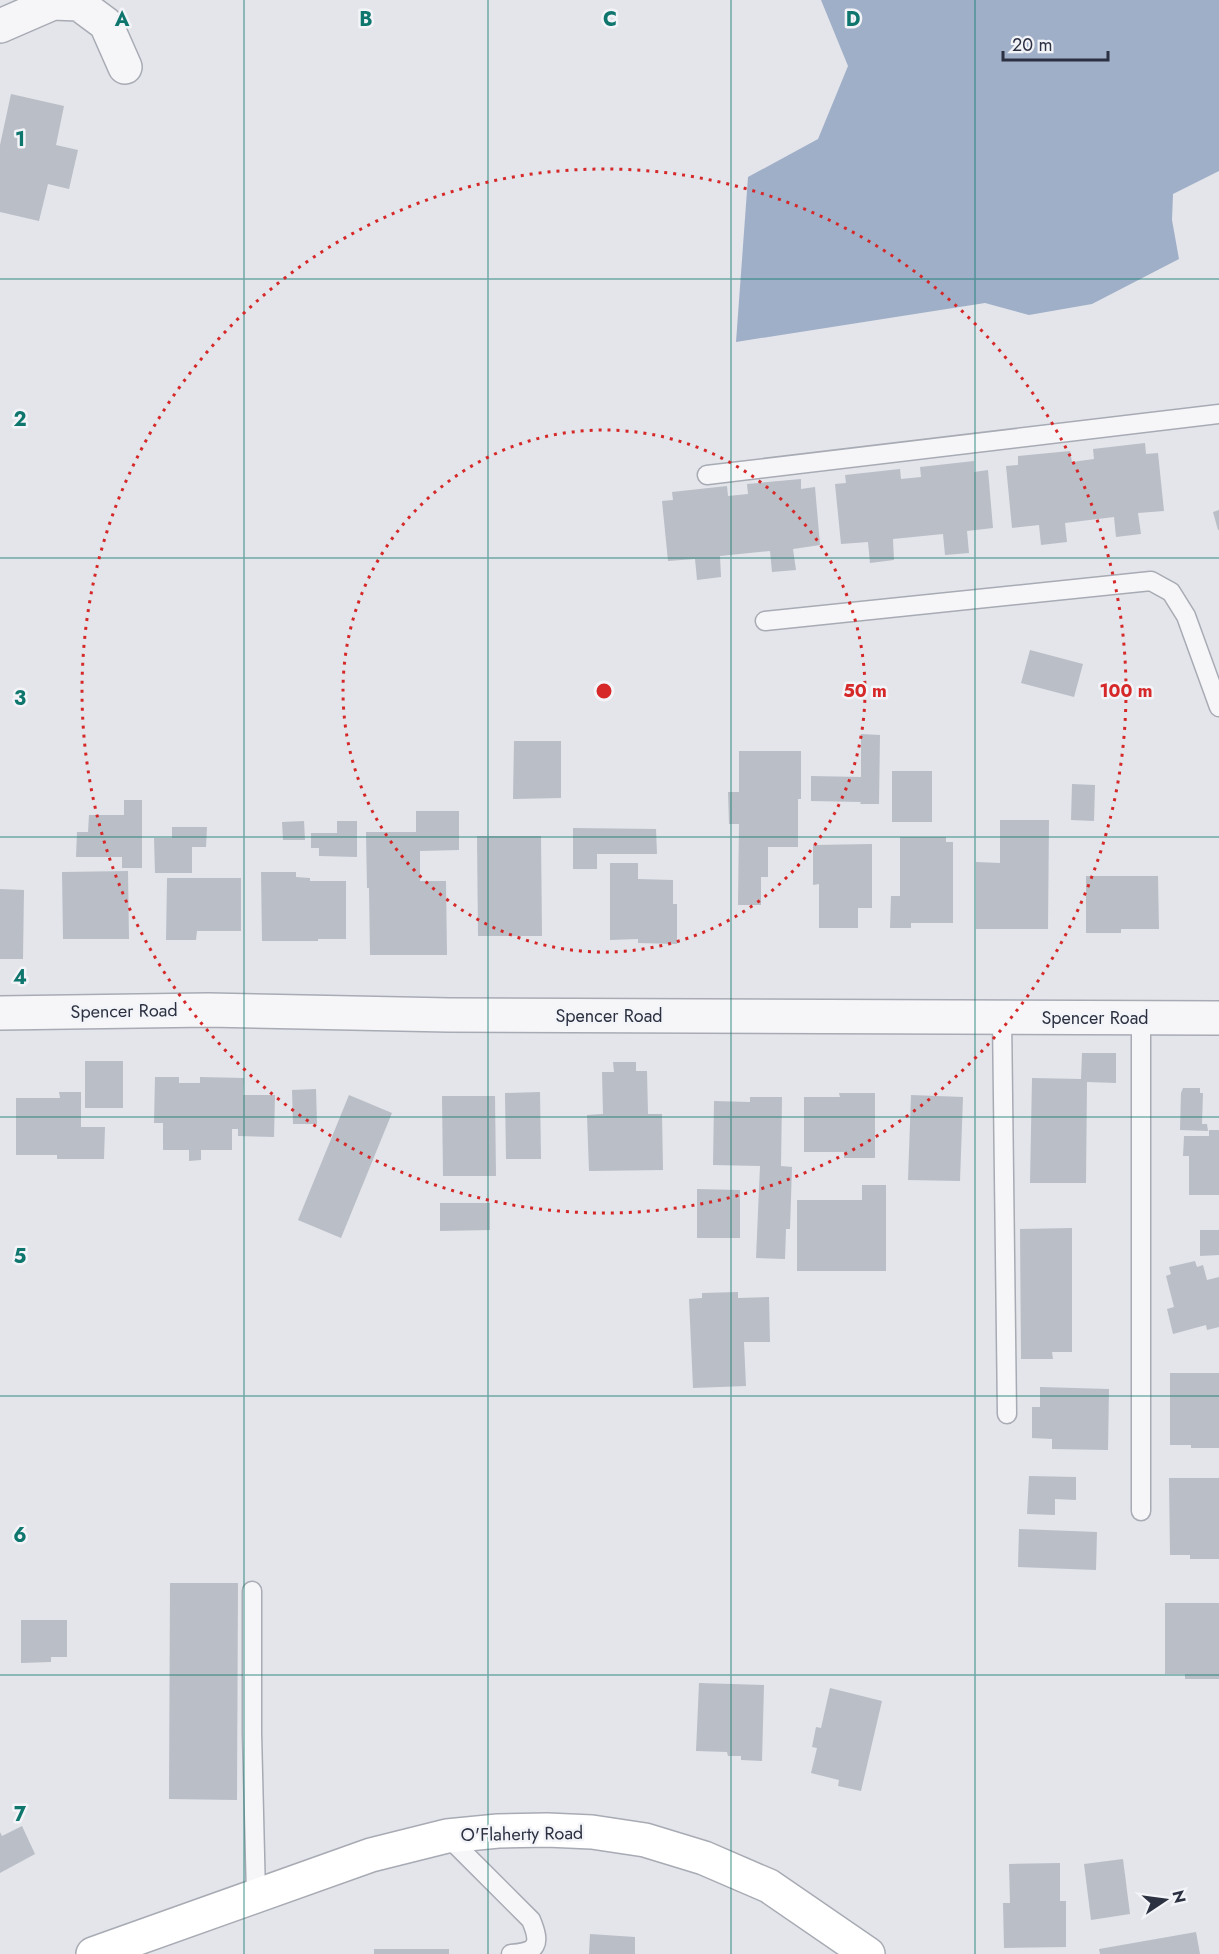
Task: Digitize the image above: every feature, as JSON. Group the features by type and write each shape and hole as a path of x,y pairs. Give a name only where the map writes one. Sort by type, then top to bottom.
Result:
{"street":[{"path":"0,26 53,3 79,4 106,24 125,67"},
{"name":"Spencer Road","path":"0,1013 208,1010 461,1015 1219,1018"},
{"name":"O'Flaherty Road","path":"93,1954 256,1894 371,1855 447,1836 498,1831 547,1830 592,1832 645,1840 704,1858 769,1886 868,1954"}],"lane":[{"path":"707,475 1219,414"},
{"path":"765,621 1151,581 1171,592 1186,616 1219,707"},
{"path":"1002,1017 1007,1414"},
{"path":"1141,1018 1141,1511"},
{"path":"252,1591 256,1894"},
{"path":"447,1836 531,1920 537,1935 534,1947 527,1953 511,1954"}],"water":[{"path":"821,0 1219,0 1219,171 1173,194 1172,220 1179,259 1092,304 1029,315 985,303 736,342 748,177 818,139 848,66"}],"building":[{"path":"11,94 64,106 56,145 78,150 69,189 48,184 39,221 0,212 0,145"},
{"path":"1145,443 1146,454 1158,453 1164,511 1138,513 1141,534 1116,537 1114,517 1065,523 1067,542 1041,545 1039,525 1012,528 1006,466 1018,465 1018,456 1070,451 1072,462 1094,459 1093,449"},
{"path":"974,461 974,472 988,470 993,528 967,531 969,553 945,555 943,534 893,539 894,560 870,563 868,542 841,544 835,484 846,483 845,475 900,469 901,479 921,477 920,467"},
{"path":"801,479 801,489 815,487 820,545 793,549 796,570 772,572 770,551 720,556 721,577 697,580 695,559 668,561 662,501 673,500 672,492 727,486 728,496 748,494 747,484"},
{"path":"1219,510 1219,530 1218,530 1213,512"},
{"path":"1030,650 1083,664 1074,697 1021,683"},
{"path":"861,734 880,735 879,804 811,801 811,776 861,777"},
{"path":"514,741 561,741 561,798 513,799"},
{"path":"739,751 801,751 798,847 768,847 768,877 761,877 761,905 738,905 739,824 729,824 728,792 739,792"},
{"path":"892,771 932,771 932,822 892,822"},
{"path":"1072,784 1095,785 1094,821 1071,820"},
{"path":"124,800 142,800 142,868 122,868 122,857 76,857 77,832 88,832 89,815 124,815"},
{"path":"416,811 459,811 459,850 420,851 420,881 446,881 447,955 370,955 366,832 416,832"},
{"path":"1000,820 1049,820 1048,929 976,929 976,862 1000,863"},
{"path":"304,821 305,840 283,840 282,822"},
{"path":"337,821 357,821 357,857 319,856 319,848 311,848 311,833 337,833"},
{"path":"172,827 207,827 206,847 192,847 192,873 155,873 154,838 172,838"},
{"path":"573,828 656,829 657,854 597,854 597,869 573,869"},
{"path":"477,836 541,836 542,936 478,936"},
{"path":"900,837 946,837 946,842 953,842 953,923 911,923 911,928 890,928 891,896 900,896"},
{"path":"872,844 872,908 858,908 858,928 819,928 819,884 813,885 813,845"},
{"path":"610,863 638,863 638,879 673,880 673,904 677,904 677,944 638,943 638,939 610,940"},
{"path":"128,871 129,939 63,939 62,872"},
{"path":"261,872 296,872 296,877 310,878 310,881 346,881 346,939 262,941"},
{"path":"1086,876 1158,876 1159,929 1121,929 1121,933 1086,933"},
{"path":"167,878 241,878 241,931 197,931 196,940 166,940"},
{"path":"0,889 24,890 23,959 0,959"},
{"path":"1082,1053 1116,1053 1116,1083 1087,1082 1086,1183 1030,1183 1032,1078 1081,1079"},
{"path":"85,1061 123,1061 123,1108 85,1108"},
{"path":"613,1062 636,1062 636,1071 647,1071 648,1114 662,1114 663,1170 589,1171 587,1115 603,1114 602,1072 614,1072"},
{"path":"155,1077 179,1077 179,1083 200,1083 200,1077 244,1078 243,1095 275,1095 274,1137 238,1136 238,1129 232,1129 232,1150 201,1150 201,1160 189,1161 189,1150 163,1150 163,1123 154,1123"},
{"path":"1183,1088 1200,1088 1200,1093 1203,1093 1202,1124 1207,1124 1208,1131 1180,1130"},
{"path":"316,1089 317,1124 293,1124 292,1090"},
{"path":"59,1092 81,1092 81,1127 105,1127 104,1159 57,1159 57,1155 16,1155 16,1098 60,1098"},
{"path":"540,1092 541,1159 506,1159 505,1093"},
{"path":"839,1093 875,1093 875,1158 844,1158 844,1152 804,1152 804,1097 840,1097"},
{"path":"349,1095 392,1113 341,1238 298,1220"},
{"path":"911,1095 963,1097 960,1181 908,1180"},
{"path":"442,1096 495,1096 496,1176 443,1176"},
{"path":"750,1097 782,1097 781,1166 792,1167 790,1229 786,1229 785,1259 756,1258 760,1166 713,1165 714,1101 750,1102"},
{"path":"1209,1130 1219,1130 1219,1195 1189,1195 1189,1156 1183,1156 1184,1136 1209,1136"},
{"path":"862,1185 886,1185 886,1271 797,1271 797,1200 862,1200"},
{"path":"697,1189 740,1190 740,1238 697,1238"},
{"path":"440,1203 490,1203 490,1230 440,1231"},
{"path":"1072,1228 1072,1352 1052,1352 1053,1359 1021,1359 1020,1229"},
{"path":"1200,1230 1219,1230 1219,1255 1200,1256"},
{"path":"1195,1261 1197,1267 1203,1265 1207,1280 1219,1277 1219,1327 1207,1330 1206,1325 1173,1334 1167,1309 1174,1307 1166,1276 1171,1274 1169,1267"},
{"path":"738,1292 738,1298 769,1297 770,1342 744,1342 746,1386 693,1388 689,1299 702,1298 702,1293"},
{"path":"1170,1373 1219,1373 1219,1448 1170,1445"},
{"path":"1040,1387 1109,1389 1108,1450 1052,1449 1052,1439 1032,1438 1032,1407 1040,1407"},
{"path":"1029,1476 1076,1477 1076,1500 1055,1499 1055,1515 1027,1514"},
{"path":"1169,1478 1219,1478 1219,1559 1190,1559 1190,1555 1170,1555"},
{"path":"1019,1529 1097,1532 1096,1570 1018,1567"},
{"path":"170,1583 238,1583 237,1800 169,1799"},
{"path":"1165,1603 1219,1603 1219,1679 1185,1679 1185,1674 1165,1674"},
{"path":"21,1620 67,1620 67,1657 51,1657 51,1662 21,1663"},
{"path":"699,1683 764,1685 762,1761 741,1760 741,1756 728,1756 727,1752 696,1751"},
{"path":"830,1688 882,1701 861,1791 838,1786 839,1780 811,1773 817,1748 812,1747 816,1727 821,1728"},
{"path":"22,1826 35,1854 0,1873 0,1832 2,1836"},
{"path":"1123,1859 1130,1914 1091,1920 1084,1864"},
{"path":"1060,1863 1060,1901 1066,1901 1066,1947 1004,1948 1003,1903 1010,1903 1009,1864"},
{"path":"1196,1932 1200,1954 1100,1954 1099,1949"},
{"path":"590,1934 635,1937 635,1954 589,1954"},
{"path":"374,1949 449,1949 449,1954 374,1954"}]}
